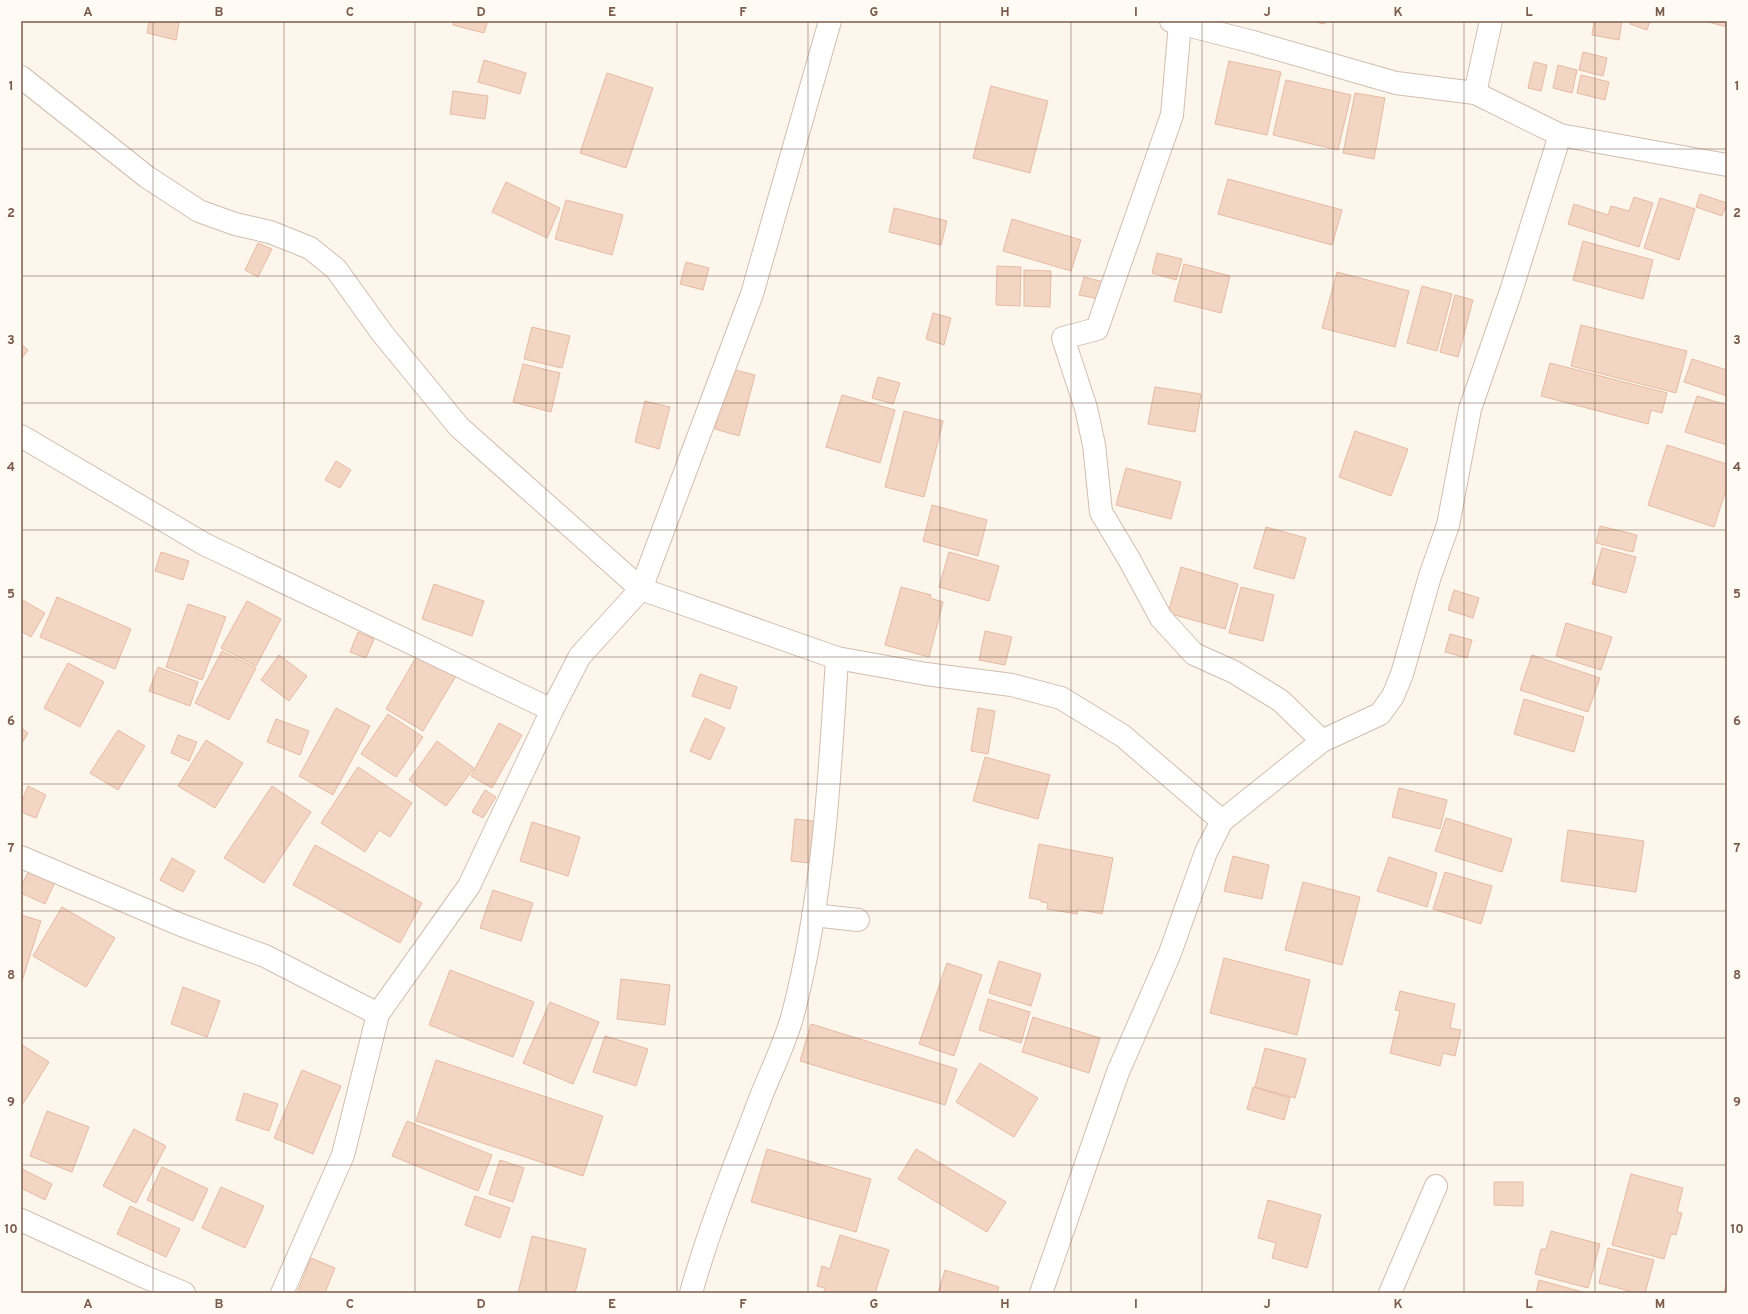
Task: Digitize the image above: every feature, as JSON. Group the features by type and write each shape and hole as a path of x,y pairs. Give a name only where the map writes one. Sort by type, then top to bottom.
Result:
{"street":[{"path":"282,1293 343,1155 378,1014 469,886 552,710 580,656 641,589 752,294 830,21"},
{"path":"1475,93 1491,21"},
{"path":"1322,741 1281,701 1234,672 1194,654 1161,618 1129,559 1100,512 1094,445 1086,408 1063,338 1097,329 1172,115 1176,22 1254,42 1396,83 1475,93 1560,135 1727,165"},
{"path":"21,77 147,177 199,211 234,224 270,232 310,248 336,269 382,333 459,427 641,589 837,658 926,674 1012,685 1061,698 1123,736 1222,821"},
{"path":"1041,1293 1118,1072 1170,953 1206,852 1222,821 1322,741 1380,714 1393,696 1402,674 1430,576 1448,525 1470,409 1511,291 1560,135"},
{"path":"21,436 204,544 552,710"},
{"path":"691,1293 704,1246 792,1016 813,915 821,856 834,718 837,658"},
{"path":"21,857 181,925 265,956 378,1014"},
{"path":"813,915 858,920"},
{"path":"1390,1293 1436,1186"},
{"path":"21,1220 145,1277 184,1293"}],"building":[{"path":"149,21 172,21 179,23 176,40 147,33"},
{"path":"454,21 488,21 484,33 453,25"},
{"path":"1311,21 1325,21 1324,24"},
{"path":"1594,21 1622,21 1619,40 1592,35"},
{"path":"1630,21 1650,21 1647,30 1630,24"},
{"path":"1704,21 1727,21 1727,27"},
{"path":"1583,52 1607,58 1603,76 1579,70"},
{"path":"484,60 526,73 520,94 478,82"},
{"path":"1229,61 1281,72 1267,135 1215,124"},
{"path":"1534,62 1547,65 1541,91 1528,88"},
{"path":"1558,65 1577,70 1572,93 1553,88"},
{"path":"607,73 653,88 626,168 580,153"},
{"path":"1581,75 1609,82 1605,100 1577,93"},
{"path":"1286,80 1351,95 1338,150 1273,135"},
{"path":"991,86 1048,101 1030,173 973,158"},
{"path":"453,91 488,96 485,119 450,114"},
{"path":"1355,93 1385,98 1374,159 1343,153"},
{"path":"1228,179 1342,210 1332,245 1218,214"},
{"path":"506,182 560,208 547,238 492,212"},
{"path":"1700,194 1727,203 1722,216 1696,207"},
{"path":"1634,197 1653,203 1639,247 1568,224 1574,204 1608,215 1611,206 1629,211"},
{"path":"1660,198 1695,209 1679,260 1644,248"},
{"path":"566,200 623,215 612,255 555,239"},
{"path":"894,208 947,221 941,245 889,232"},
{"path":"1012,219 1081,240 1071,271 1003,251"},
{"path":"1583,241 1653,260 1643,299 1573,280"},
{"path":"258,243 272,249 258,277 245,270"},
{"path":"1157,253 1182,259 1176,280 1152,273"},
{"path":"686,262 709,268 703,290 680,284"},
{"path":"1184,264 1230,276 1221,313 1174,301"},
{"path":"997,266 1021,267 1020,306 996,305"},
{"path":"1024,270 1051,271 1050,307 1024,306"},
{"path":"1337,272 1409,291 1395,347 1322,328"},
{"path":"1084,277 1104,282 1099,299 1079,295"},
{"path":"1422,286 1452,294 1437,351 1407,343"},
{"path":"1455,295 1473,300 1458,357 1440,352"},
{"path":"933,313 951,318 944,345 926,339"},
{"path":"1581,325 1687,351 1676,393 1571,366"},
{"path":"532,327 570,336 562,368 524,359"},
{"path":"21,344 28,350 21,359"},
{"path":"1692,359 1727,370 1727,396 1684,382"},
{"path":"1550,363 1667,393 1662,413 1651,410 1648,424 1541,396"},
{"path":"523,364 560,373 551,412 513,402"},
{"path":"731,369 755,375 739,436 715,429"},
{"path":"878,377 900,383 893,404 872,398"},
{"path":"1155,387 1201,394 1195,432 1148,424"},
{"path":"842,395 895,410 880,463 826,447"},
{"path":"1697,396 1727,405 1727,445 1685,432"},
{"path":"645,401 670,407 659,449 635,442"},
{"path":"904,411 943,421 924,497 885,487"},
{"path":"1355,431 1408,449 1391,496 1339,477"},
{"path":"1667,445 1727,464 1727,487 1714,527 1648,505"},
{"path":"336,461 351,470 340,488 325,480"},
{"path":"1126,468 1181,482 1171,519 1116,505"},
{"path":"932,505 987,520 978,556 923,541"},
{"path":"1600,526 1637,535 1633,552 1596,543"},
{"path":"1266,527 1306,538 1294,579 1254,568"},
{"path":"1602,548 1636,557 1626,593 1592,584"},
{"path":"161,552 189,561 183,580 155,571"},
{"path":"949,552 999,566 989,601 939,587"},
{"path":"1181,567 1238,584 1225,629 1168,613"},
{"path":"434,584 484,601 472,636 422,619"},
{"path":"901,587 931,595 930,598 943,602 929,657 885,645"},
{"path":"1241,587 1274,595 1263,641 1229,633"},
{"path":"1454,590 1479,598 1473,618 1448,610"},
{"path":"57,597 131,629 115,669 40,637"},
{"path":"21,599 45,613 31,637 21,631"},
{"path":"247,601 281,619 256,666 221,648"},
{"path":"188,604 226,617 202,680 166,667"},
{"path":"1566,623 1612,637 1601,670 1556,656"},
{"path":"985,631 1012,637 1005,665 979,660"},
{"path":"358,632 374,639 366,658 350,652"},
{"path":"1450,634 1472,640 1467,658 1445,652"},
{"path":"222,651 256,668 229,720 195,703"},
{"path":"418,654 456,676 423,731 386,709"},
{"path":"279,655 307,676 289,701 261,680"},
{"path":"1532,655 1600,678 1588,712 1520,690"},
{"path":"68,663 104,682 80,727 44,708"},
{"path":"158,667 198,682 190,706 149,691"},
{"path":"700,674 737,687 730,709 692,696"},
{"path":"1524,699 1584,717 1574,752 1514,734"},
{"path":"336,708 370,726 333,795 299,776"},
{"path":"978,708 995,711 988,754 971,751"},
{"path":"388,714 423,737 396,777 361,754"},
{"path":"705,718 725,728 710,760 690,751"},
{"path":"276,719 309,731 300,755 267,742"},
{"path":"499,723 522,735 492,788 471,776"},
{"path":"21,728 28,733 21,745"},
{"path":"118,730 145,746 118,790 90,773"},
{"path":"178,735 197,742 189,761 171,753"},
{"path":"206,740 243,763 215,808 178,786"},
{"path":"437,741 474,768 446,806 409,780"},
{"path":"985,757 1050,775 1038,819 973,801"},
{"path":"358,767 412,803 390,837 379,830 365,852 321,823"},
{"path":"28,786 46,795 36,818 21,812 21,803"},
{"path":"272,786 311,812 264,883 224,858"},
{"path":"1399,788 1447,800 1440,829 1392,817"},
{"path":"485,790 496,797 483,818 472,812"},
{"path":"1446,818 1512,839 1502,872 1435,851"},
{"path":"795,819 814,821 809,863 791,861"},
{"path":"532,822 580,837 568,876 520,861"},
{"path":"1568,830 1644,841 1636,892 1561,881"},
{"path":"1039,844 1113,858 1102,914 1078,909 1077,914 1047,909 1048,903 1029,898"},
{"path":"315,845 422,903 400,943 293,885"},
{"path":"1233,856 1269,865 1262,899 1224,891"},
{"path":"1389,857 1437,873 1427,907 1377,891"},
{"path":"172,858 195,871 183,892 160,880"},
{"path":"29,870 55,882 45,904 21,893 21,887"},
{"path":"1445,872 1492,886 1481,924 1433,909"},
{"path":"1303,882 1360,897 1342,965 1285,950"},
{"path":"493,890 533,903 521,941 480,928"},
{"path":"62,907 115,938 86,987 33,956"},
{"path":"21,915 41,921 21,984"},
{"path":"1224,958 1310,980 1297,1035 1210,1013"},
{"path":"999,961 1041,974 1031,1006 989,993"},
{"path":"947,963 982,975 954,1056 919,1044"},
{"path":"450,970 534,1002 513,1057 429,1025"},
{"path":"621,979 670,985 665,1025 617,1019"},
{"path":"183,987 220,1001 207,1037 171,1024"},
{"path":"1400,991 1455,1004 1450,1028 1461,1030 1455,1056 1443,1053 1440,1066 1390,1053 1400,1011 1395,1010"},
{"path":"988,999 1030,1012 1021,1043 979,1030"},
{"path":"550,1002 599,1022 573,1084 523,1063"},
{"path":"1033,1017 1100,1038 1089,1073 1022,1052"},
{"path":"811,1024 957,1069 945,1105 800,1061"},
{"path":"605,1036 648,1049 636,1086 593,1072"},
{"path":"22,1045 49,1062 21,1107 21,1047"},
{"path":"1265,1048 1306,1059 1295,1098 1255,1087"},
{"path":"436,1060 603,1116 583,1176 416,1121"},
{"path":"980,1063 1038,1098 1014,1137 956,1102"},
{"path":"302,1070 341,1086 313,1154 274,1138"},
{"path":"1253,1087 1290,1098 1284,1120 1247,1109"},
{"path":"244,1093 278,1104 269,1131 236,1120"},
{"path":"47,1111 89,1127 72,1172 30,1156"},
{"path":"407,1121 492,1155 478,1191 392,1156"},
{"path":"134,1129 166,1146 136,1203 103,1186"},
{"path":"767,1149 871,1179 856,1232 751,1202"},
{"path":"916,1149 1006,1202 987,1232 898,1179"},
{"path":"500,1160 524,1168 513,1202 489,1194"},
{"path":"162,1167 208,1189 193,1221 147,1200"},
{"path":"22,1169 52,1184 45,1200 21,1188"},
{"path":"1631,1174 1683,1188 1677,1212 1682,1213 1676,1235 1671,1234 1664,1259 1612,1245"},
{"path":"1494,1182 1523,1182 1523,1206 1494,1205"},
{"path":"221,1187 264,1206 245,1248 202,1228"},
{"path":"475,1196 510,1208 500,1238 465,1225"},
{"path":"1268,1200 1321,1215 1307,1268 1272,1258 1276,1243 1258,1238"},
{"path":"130,1206 180,1229 166,1257 117,1234"},
{"path":"1551,1231 1600,1244 1588,1288 1535,1274 1541,1249 1546,1249"},
{"path":"840,1235 889,1250 875,1293 823,1293 825,1288 817,1286 822,1266 830,1269"},
{"path":"532,1236 586,1249 575,1293 518,1293"},
{"path":"1608,1248 1654,1260 1645,1293 1637,1293 1599,1283"},
{"path":"311,1258 335,1268 325,1293 297,1293"},
{"path":"945,1270 999,1287 997,1293 938,1293"},
{"path":"1539,1280 1586,1293 1536,1293"},
{"path":"1727,1280 1727,1293 1724,1293"}]}
